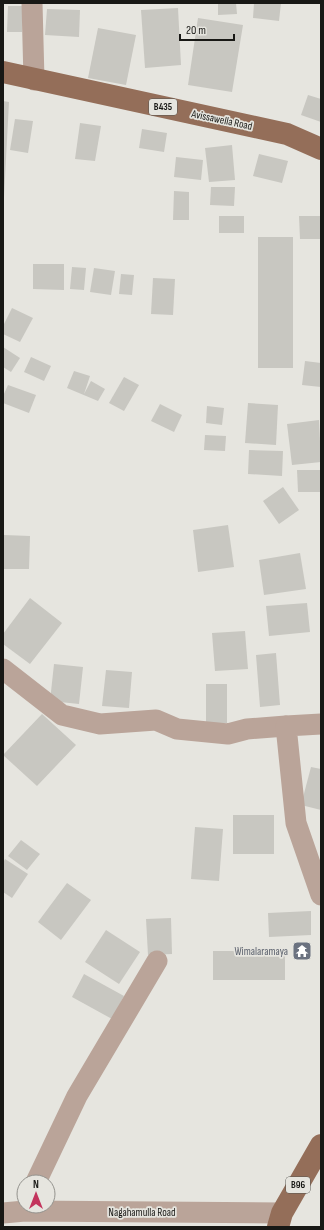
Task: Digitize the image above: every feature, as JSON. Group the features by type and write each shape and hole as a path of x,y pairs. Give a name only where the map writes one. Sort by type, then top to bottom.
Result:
{"main road":[{"name":"Avissawella Road","path":"3,72 34,80 287,134 321,149"},
{"name":"B96","path":"280,1220 321,1145"}],"street":[{"path":"32,3 34,80"},
{"path":"3,669 62,715 100,724 156,720 178,730 228,734 247,729 321,724"},
{"path":"286,726 296,824 321,895"},
{"path":"40,1174 77,1096 158,961"},
{"name":"Nagahamulla Road","path":"3,1213 16,1210"},
{"name":"Nagahamulla Road","path":"44,1214 59,1219 280,1220"}],"building":[{"path":"218,3 236,3 237,14 218,15"},
{"path":"254,3 281,3 279,21 253,18"},
{"path":"8,6 22,6 22,32 7,32"},
{"path":"178,8 181,65 145,68 141,10"},
{"path":"47,9 80,10 79,37 45,35"},
{"path":"198,18 243,25 232,92 188,85"},
{"path":"98,28 136,35 126,85 88,78"},
{"path":"308,95 321,99 321,122 301,115"},
{"path":"3,101 9,102 4,197 3,197"},
{"path":"15,119 33,121 28,153 10,150"},
{"path":"80,123 101,126 95,161 75,159"},
{"path":"142,129 167,133 164,152 139,148"},
{"path":"232,145 235,180 209,182 205,148"},
{"path":"259,154 288,161 282,183 253,176"},
{"path":"176,157 203,160 201,180 174,177"},
{"path":"211,187 235,187 234,206 210,205"},
{"path":"174,191 189,192 189,220 173,220"},
{"path":"219,216 244,216 244,233 219,233"},
{"path":"299,216 321,216 321,239 300,239"},
{"path":"258,237 293,237 293,368 258,368"},
{"path":"33,264 64,264 64,290 33,289"},
{"path":"72,267 86,268 84,290 70,289"},
{"path":"94,268 115,271 111,295 90,292"},
{"path":"121,274 134,275 132,295 119,294"},
{"path":"153,278 175,279 173,315 151,314"},
{"path":"12,308 33,318 20,342 3,334 3,326"},
{"path":"3,347 20,358 11,372 3,367"},
{"path":"31,357 51,366 44,381 24,372"},
{"path":"305,361 321,363 321,387 302,385"},
{"path":"74,371 90,376 84,394 91,381 105,389 98,401 67,388"},
{"path":"124,377 139,385 124,411 109,403"},
{"path":"8,385 36,395 29,413 3,403 3,396"},
{"path":"248,403 278,405 276,445 245,443"},
{"path":"160,404 182,415 174,432 151,421"},
{"path":"207,406 224,408 222,425 206,423"},
{"path":"319,420 321,462 292,465 287,424"},
{"path":"205,435 226,436 225,451 204,450"},
{"path":"249,450 283,451 282,476 248,474"},
{"path":"297,470 321,470 321,492 298,492"},
{"path":"283,487 299,510 279,524 263,501"},
{"path":"228,525 234,567 198,572 193,530"},
{"path":"4,535 30,536 29,569 3,569"},
{"path":"300,553 306,589 264,595 259,560"},
{"path":"30,598 62,623 30,664 3,644 3,634"},
{"path":"307,603 310,632 269,636 266,606"},
{"path":"245,631 248,669 215,671 212,633"},
{"path":"276,653 280,705 260,707 256,655"},
{"path":"54,664 83,667 79,704 50,701"},
{"path":"106,670 132,672 129,708 102,706"},
{"path":"206,684 227,684 227,723 206,723"},
{"path":"42,714 76,745 37,786 3,755"},
{"path":"311,767 321,769 321,810 301,805"},
{"path":"233,815 274,815 274,854 233,854"},
{"path":"195,827 223,829 219,881 191,879"},
{"path":"21,840 40,854 27,870 8,856"},
{"path":"5,859 28,874 12,898 3,892 3,863"},
{"path":"67,883 91,900 61,940 38,922"},
{"path":"311,911 311,935 269,937 268,913"},
{"path":"171,918 172,954 148,955 146,919"},
{"path":"106,930 140,952 119,984 85,962"},
{"path":"213,951 285,951 285,980 213,980"},
{"path":"84,974 124,996 112,1019 72,997"}],"place":[{"name":"Wimalaramaya","path":"302,951"}]}
